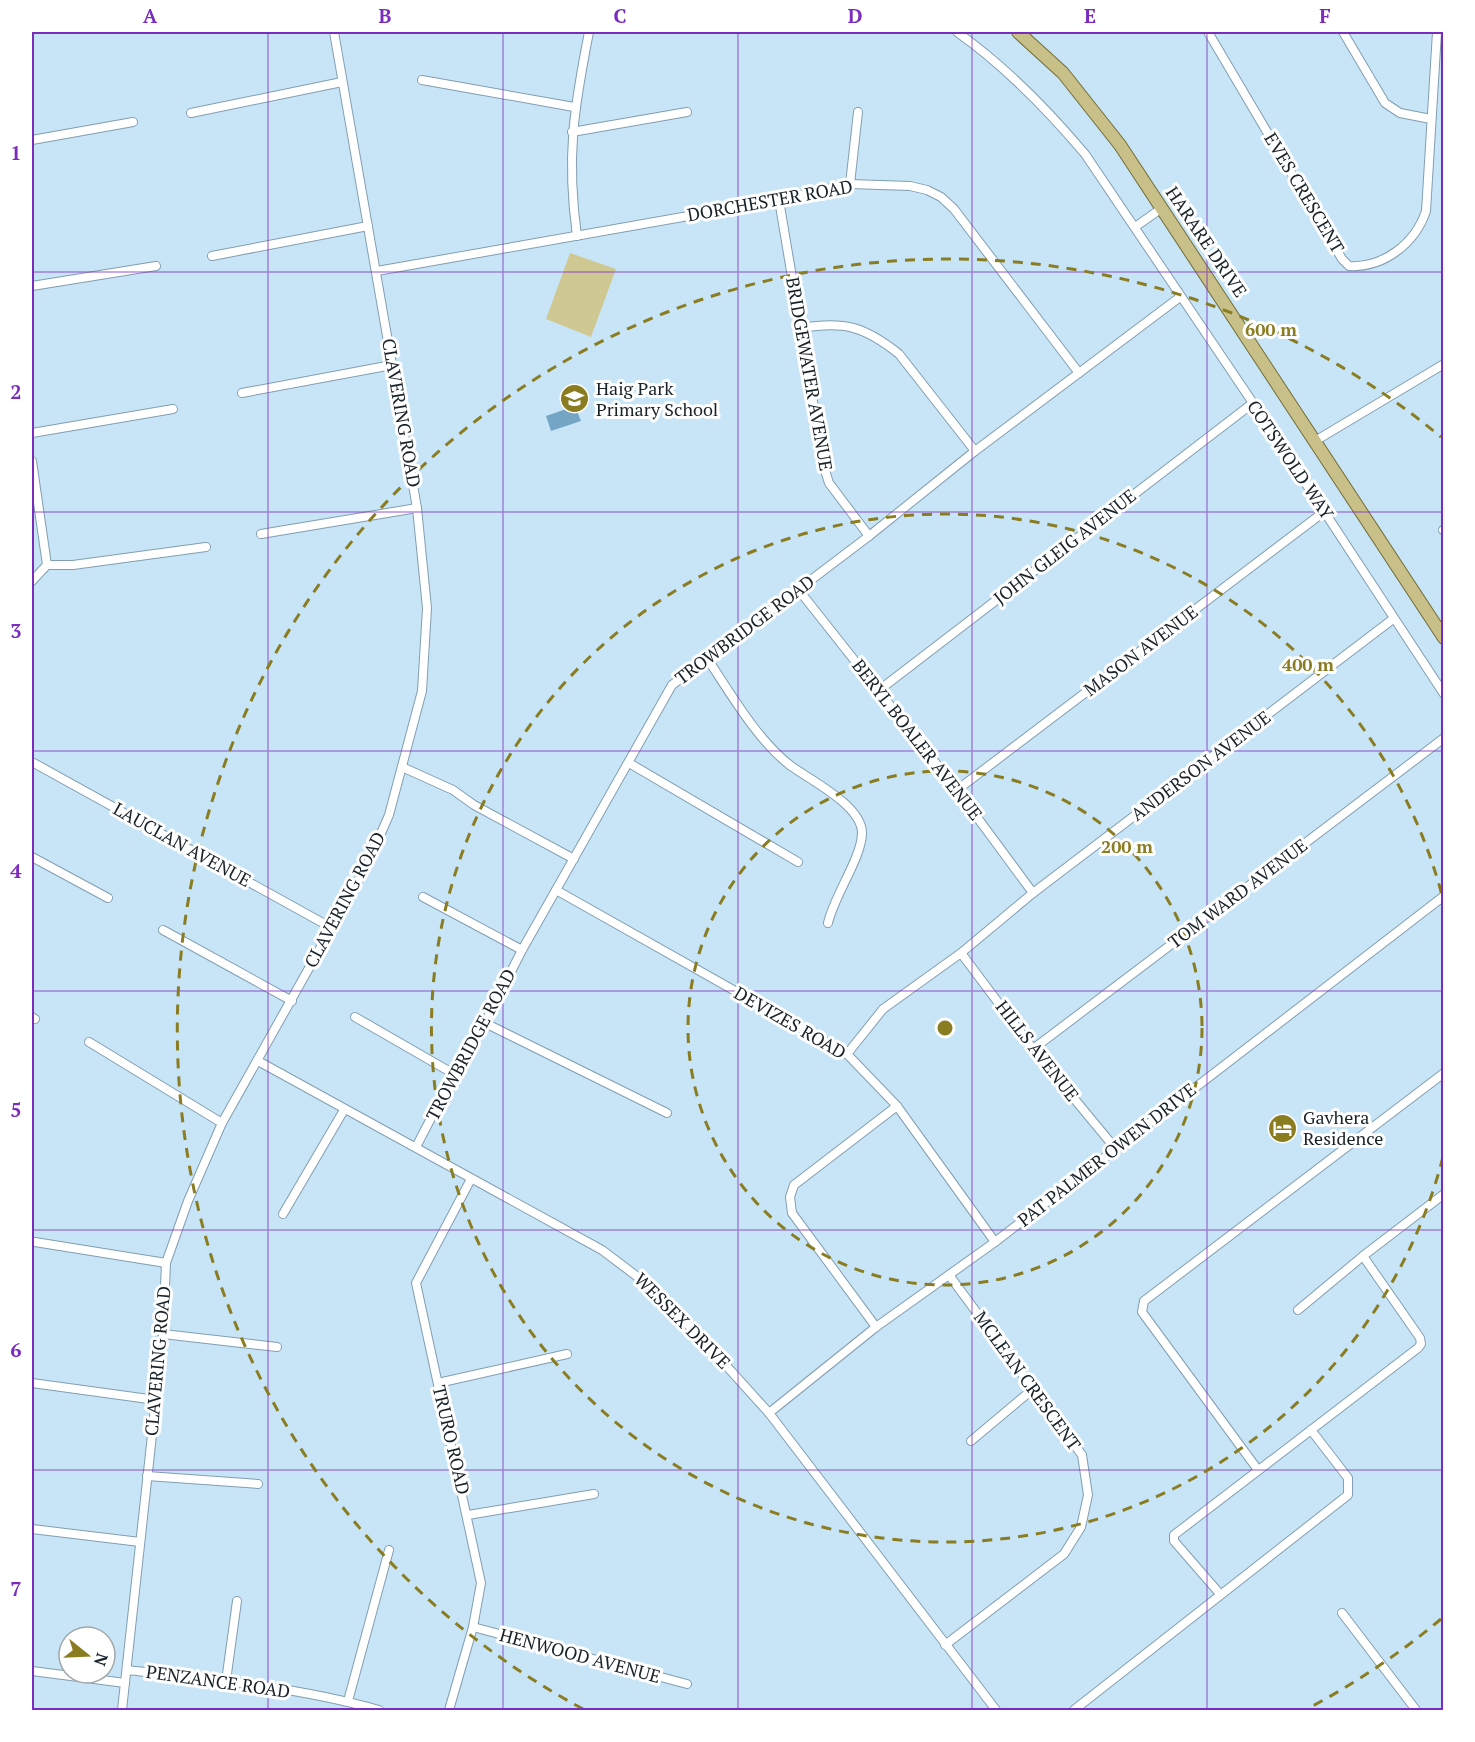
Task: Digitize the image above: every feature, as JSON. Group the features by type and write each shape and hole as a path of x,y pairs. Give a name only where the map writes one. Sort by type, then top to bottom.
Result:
{"main road":[{"name":"HARARE DRIVE","path":"1018,32 1063,73 1093,109 1162,208 1443,638"}],"street":[{"name":"CLAVERING ROAD","path":"122,1710 163,1334 166,1263 188,1201 222,1123 368,863 389,814 422,691 426,633 425,576 417,508 334,32"},
{"path":"577,236 570,183 572,132 574,107 589,32"},
{"name":"COTSWOLD WAY","path":"957,32 987,53 1058,121 1085,154 1325,511 1393,620 1443,694"},
{"name":"EVES CRESCENT","path":"1208,32 1349,266 1374,264 1404,245 1418,230 1426,211 1437,32"},
{"path":"1343,32 1385,103 1400,113 1431,119"},
{"path":"422,80 574,107"},
{"path":"190,113 342,82"},
{"path":"572,132 687,112"},
{"path":"850,184 858,112"},
{"path":"32,140 134,122"},
{"name":"DORCHESTER ROAD","path":"377,271 779,200 850,184 910,186 927,190 942,198 954,209 1079,373"},
{"name":"BRIDGEWATER AVENUE","path":"779,200 824,467 830,483 869,536"},
{"path":"1135,227 1162,208"},
{"path":"212,256 368,226"},
{"path":"32,286 156,266"},
{"name":"TROWBRIDGE ROAD","path":"416,1148 454,1074 485,1023 522,950 629,763 666,692 707,658 869,536 975,451 1180,297"},
{"path":"801,328 844,324 884,341 907,363 975,451"},
{"path":"1315,441 1443,364"},
{"path":"242,393 392,365"},
{"name":"JOHN GLEIG AVENUE","path":"878,691 1253,403"},
{"path":"32,433 173,409"},
{"path":"32,461 36,512 47,565"},
{"path":"261,534 417,508"},
{"name":"MASON AVENUE","path":"957,790 1325,511"},
{"path":"32,581 47,565 73,565 206,547"},
{"name":"BERYL BOALER AVENUE","path":"798,589 957,790 1033,893"},
{"name":"ANDERSON AVENUE","path":"847,1054 883,1009 961,953 1033,893 1393,620"},
{"path":"707,658 737,704 781,758 849,808 861,823 862,840 828,923"},
{"name":"TOM WARD AVENUE","path":"1033,1049 1443,738"},
{"name":"LAUCLAN AVENUE","path":"32,762 332,928"},
{"path":"629,763 798,862"},
{"path":"402,767 453,790 474,805 574,859"},
{"path":"32,857 108,898"},
{"name":"DEVIZES ROAD","path":"556,890 847,1054 897,1106 995,1242"},
{"name":"PAT PALMER OWEN DRIVE","path":"769,1413 876,1327 995,1242 1443,896"},
{"path":"423,897 522,950"},
{"path":"163,930 292,1001"},
{"name":"HILLS AVENUE","path":"961,953 1033,1049 1115,1148"},
{"path":"355,1017 454,1074"},
{"path":"485,1023 667,1113"},
{"path":"89,1042 222,1123"},
{"name":"WESSEX DRIVE","path":"258,1061 602,1250 623,1264 704,1341 769,1413 996,1710"},
{"path":"1258,1470 1142,1312 1141,1306 1144,1301 1443,1073"},
{"path":"876,1327 792,1213 790,1197 794,1185 897,1106"},
{"path":"283,1214 344,1110"},
{"name":"TRURO ROAD","path":"449,1710 473,1627 481,1583 416,1283 471,1179"},
{"path":"1298,1310 1443,1194"},
{"path":"35,1242 166,1263"},
{"path":"1220,1594 1174,1541 1174,1535 1421,1344 1363,1256"},
{"name":"MCLEAN CRESCENT","path":"945,1645 1064,1554 1081,1527 1088,1495 1082,1455 949,1275"},
{"path":"163,1334 277,1347"},
{"path":"438,1383 567,1354"},
{"path":"32,1383 156,1400"},
{"path":"971,1441 1033,1389"},
{"path":"1074,1710 1348,1495 1348,1478 1311,1430"},
{"path":"147,1476 258,1484"},
{"path":"468,1515 594,1494"},
{"path":"32,1529 140,1542"},
{"path":"348,1701 389,1550"},
{"path":"226,1681 237,1601"},
{"path":"1342,1613 1416,1710"},
{"name":"HENWOOD AVENUE","path":"473,1627 687,1684"},
{"name":"PENZANCE ROAD","path":"127,1670 226,1681 348,1701 380,1710"},
{"path":"32,1671 125,1683"}],"shaded area":[{"path":"570,253 616,269 591,337 546,319"}],"water":[{"path":"575,406 581,421 551,431 546,416"}],"place":[{"name":"Haig Park Primary School","path":"575,399"},
{"name":"Gavhera Residence","path":"1282,1128"}]}
